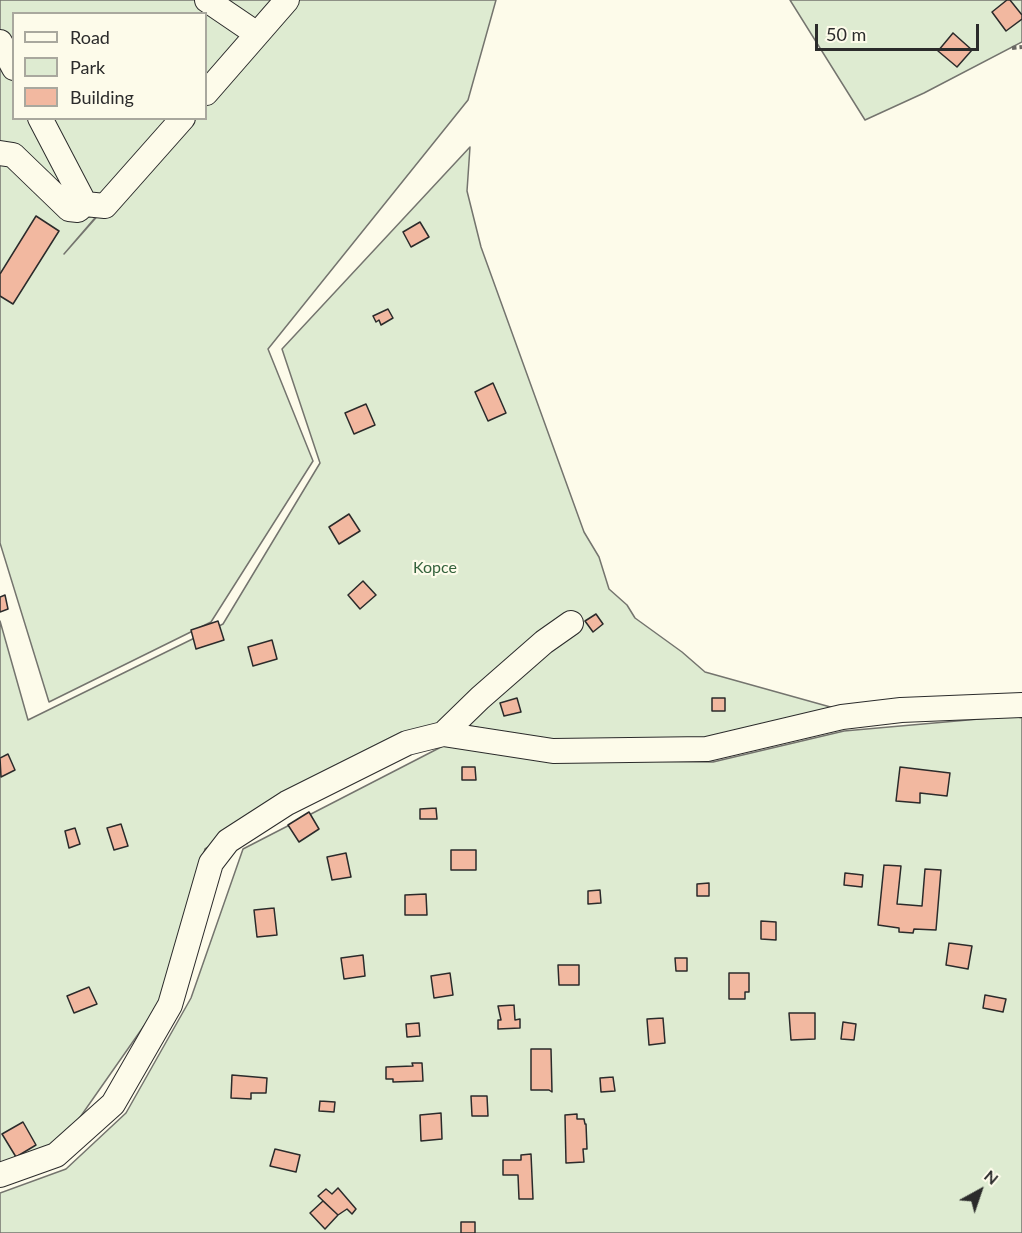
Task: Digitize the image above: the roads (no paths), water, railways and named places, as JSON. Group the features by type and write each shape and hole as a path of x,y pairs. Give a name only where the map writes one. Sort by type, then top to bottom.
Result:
{"lane":[{"path":"207,0 257,34"},
{"path":"207,92 286,0"},
{"path":"0,42 12,64"},
{"path":"41,120 85,204"},
{"path":"0,153 14,155 69,209 78,210 85,204 105,206 181,120"},
{"path":"443,734 544,642 572,622"},
{"path":"0,1175 56,1155 113,1104 170,1005 211,863 228,841 287,803 407,743 443,734 553,751 707,749 842,717 901,710 1022,705"}],"park label":[{"name":"Kopce","path":"435,568"}]}
